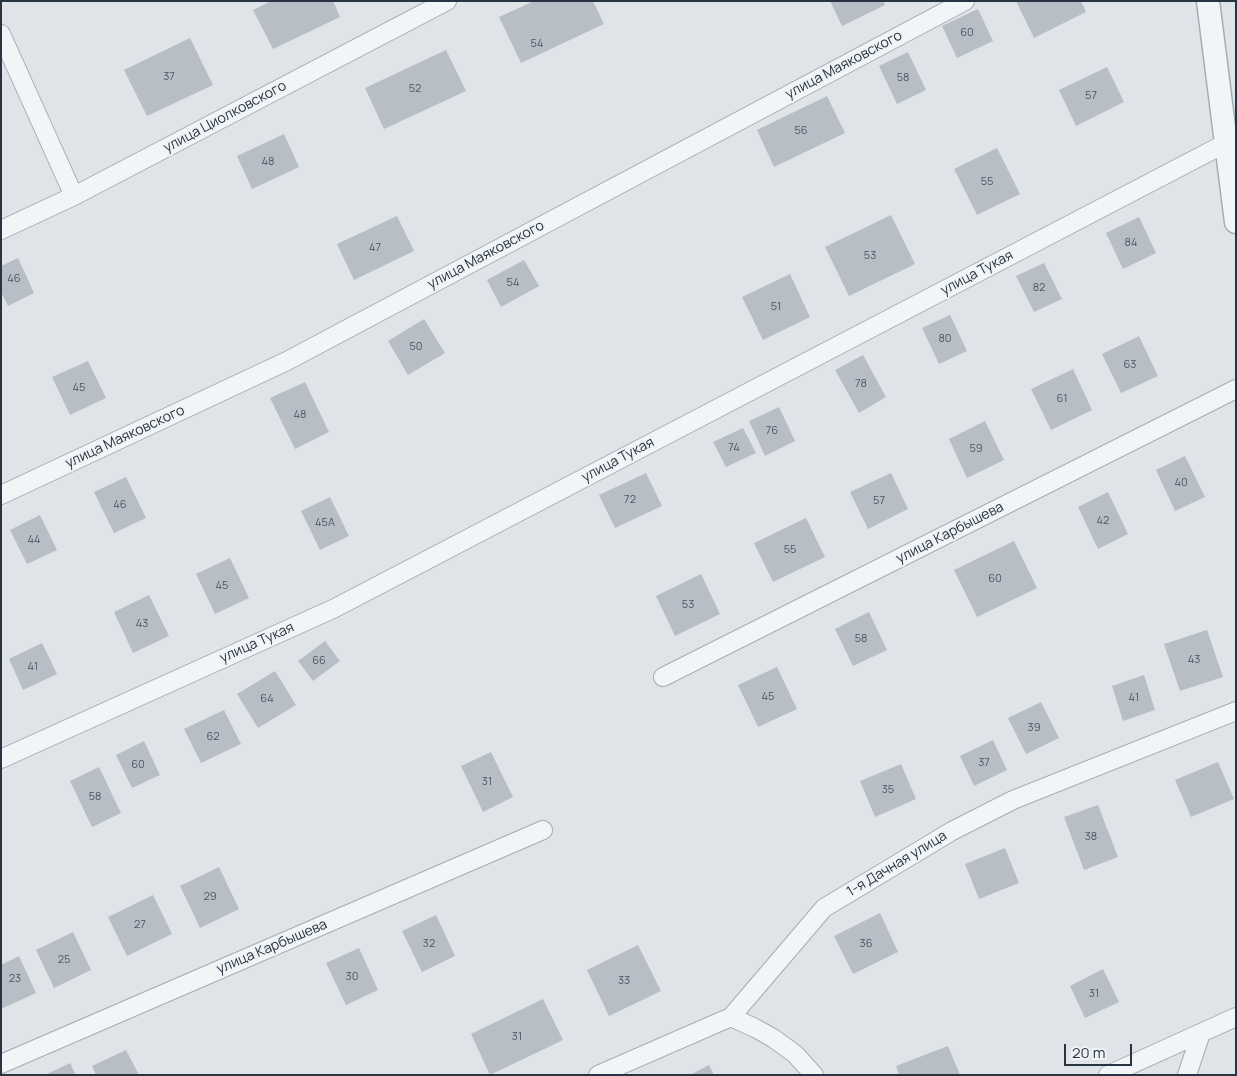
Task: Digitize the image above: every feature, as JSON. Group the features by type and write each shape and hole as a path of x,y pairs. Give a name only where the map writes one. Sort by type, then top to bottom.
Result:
{"street":[{"name":"улица Циолковского","path":"1,230 74,196 447,1"},
{"name":"улица Маяковского","path":"1,495 287,361 965,1"},
{"path":"1208,1 1236,222"},
{"path":"1,34 74,196"},
{"name":"улица Тукая","path":"1,758 335,608 1226,143"},
{"name":"улица Карбышева","path":"663,677 1236,389"},
{"name":"1-я Дачная улица","path":"598,1075 731,1016 824,908 916,852 1013,800 1236,711"},
{"name":"улица Карбышева","path":"1,1064 543,830"},
{"path":"731,1016 773,1038 795,1054 814,1075"},
{"path":"1108,1075 1236,1017"},
{"path":"1187,1075 1201,1033"}],"building":[{"path":"271,1 333,1 340,17 273,49 253,10"},
{"path":"534,1 593,1 604,24 521,63 499,17"},
{"path":"830,1 883,1 885,5 842,26"},
{"path":"1016,1 1081,1 1086,12 1034,38"},
{"path":"978,9 993,41 957,58 942,26"},
{"path":"190,38 213,85 147,116 124,70"},
{"path":"446,50 466,91 384,129 365,88"},
{"path":"908,52 926,90 897,104 879,66"},
{"path":"1107,67 1124,102 1076,126 1059,90"},
{"path":"827,96 845,133 774,167 757,130"},
{"path":"284,134 299,167 252,189 237,156"},
{"path":"997,148 1020,194 977,215 954,169"},
{"path":"891,215 915,264 849,296 825,247"},
{"path":"397,216 414,251 354,280 337,244"},
{"path":"1139,217 1156,253 1123,269 1106,233"},
{"path":"18,258 34,293 8,306 1,292 1,266"},
{"path":"524,260 539,286 501,307 487,280"},
{"path":"1044,263 1062,299 1034,312 1016,276"},
{"path":"790,274 810,317 763,340 742,297"},
{"path":"950,315 967,351 939,364 922,328"},
{"path":"424,319 445,353 408,375 388,341"},
{"path":"1139,336 1158,376 1121,393 1102,354"},
{"path":"863,355 886,397 859,413 835,370"},
{"path":"88,361 106,398 70,415 52,377"},
{"path":"1073,369 1092,410 1051,430 1031,389"},
{"path":"305,382 329,432 295,449 270,398"},
{"path":"779,407 795,441 765,456 749,421"},
{"path":"985,421 1004,460 967,478 949,439"},
{"path":"743,428 756,453 726,467 713,442"},
{"path":"1185,456 1205,497 1175,511 1156,470"},
{"path":"646,473 662,506 615,528 599,495"},
{"path":"891,473 908,509 868,529 850,492"},
{"path":"126,477 146,518 114,533 94,492"},
{"path":"1108,492 1128,534 1098,549 1078,507"},
{"path":"330,497 349,536 320,550 301,511"},
{"path":"40,515 57,550 27,564 10,530"},
{"path":"806,518 825,557 773,582 754,543"},
{"path":"1014,541 1037,588 977,617 954,570"},
{"path":"230,558 249,598 215,614 196,574"},
{"path":"701,574 720,614 675,636 656,596"},
{"path":"149,595 169,636 133,653 114,612"},
{"path":"869,612 887,650 853,666 835,629"},
{"path":"1207,630 1223,677 1180,691 1164,644"},
{"path":"325,641 340,661 313,681 298,661"},
{"path":"42,643 57,674 23,690 9,659"},
{"path":"777,667 797,709 758,727 738,685"},
{"path":"275,671 296,705 258,728 237,694"},
{"path":"1144,675 1155,710 1123,721 1112,686"},
{"path":"1041,702 1059,738 1026,754 1008,718"},
{"path":"224,710 241,744 201,763 184,729"},
{"path":"993,740 1007,770 974,786 960,756"},
{"path":"144,741 160,775 132,788 116,755"},
{"path":"491,752 513,797 483,812 461,766"},
{"path":"1218,762 1234,799 1191,817 1175,780"},
{"path":"901,764 916,799 875,817 860,781"},
{"path":"99,767 121,813 92,827 70,781"},
{"path":"1098,805 1118,857 1084,870 1064,817"},
{"path":"1005,848 1019,883 979,899 965,864"},
{"path":"219,867 239,909 200,928 180,886"},
{"path":"153,895 172,934 127,956 108,917"},
{"path":"880,913 898,952 853,974 834,936"},
{"path":"436,915 455,956 422,972 402,931"},
{"path":"73,932 91,970 54,988 36,950"},
{"path":"638,945 661,991 609,1016 587,970"},
{"path":"359,948 378,990 346,1005 326,963"},
{"path":"19,956 36,993 1,1009 1,965"},
{"path":"1103,969 1119,1002 1085,1018 1070,986"},
{"path":"543,999 563,1040 490,1075 471,1034"},
{"path":"948,1046 960,1075 899,1075 896,1066"},
{"path":"126,1050 139,1075 96,1075 92,1066"},
{"path":"70,1063 76,1075 45,1075"},
{"path":"709,1065 714,1075 690,1075"}]}
